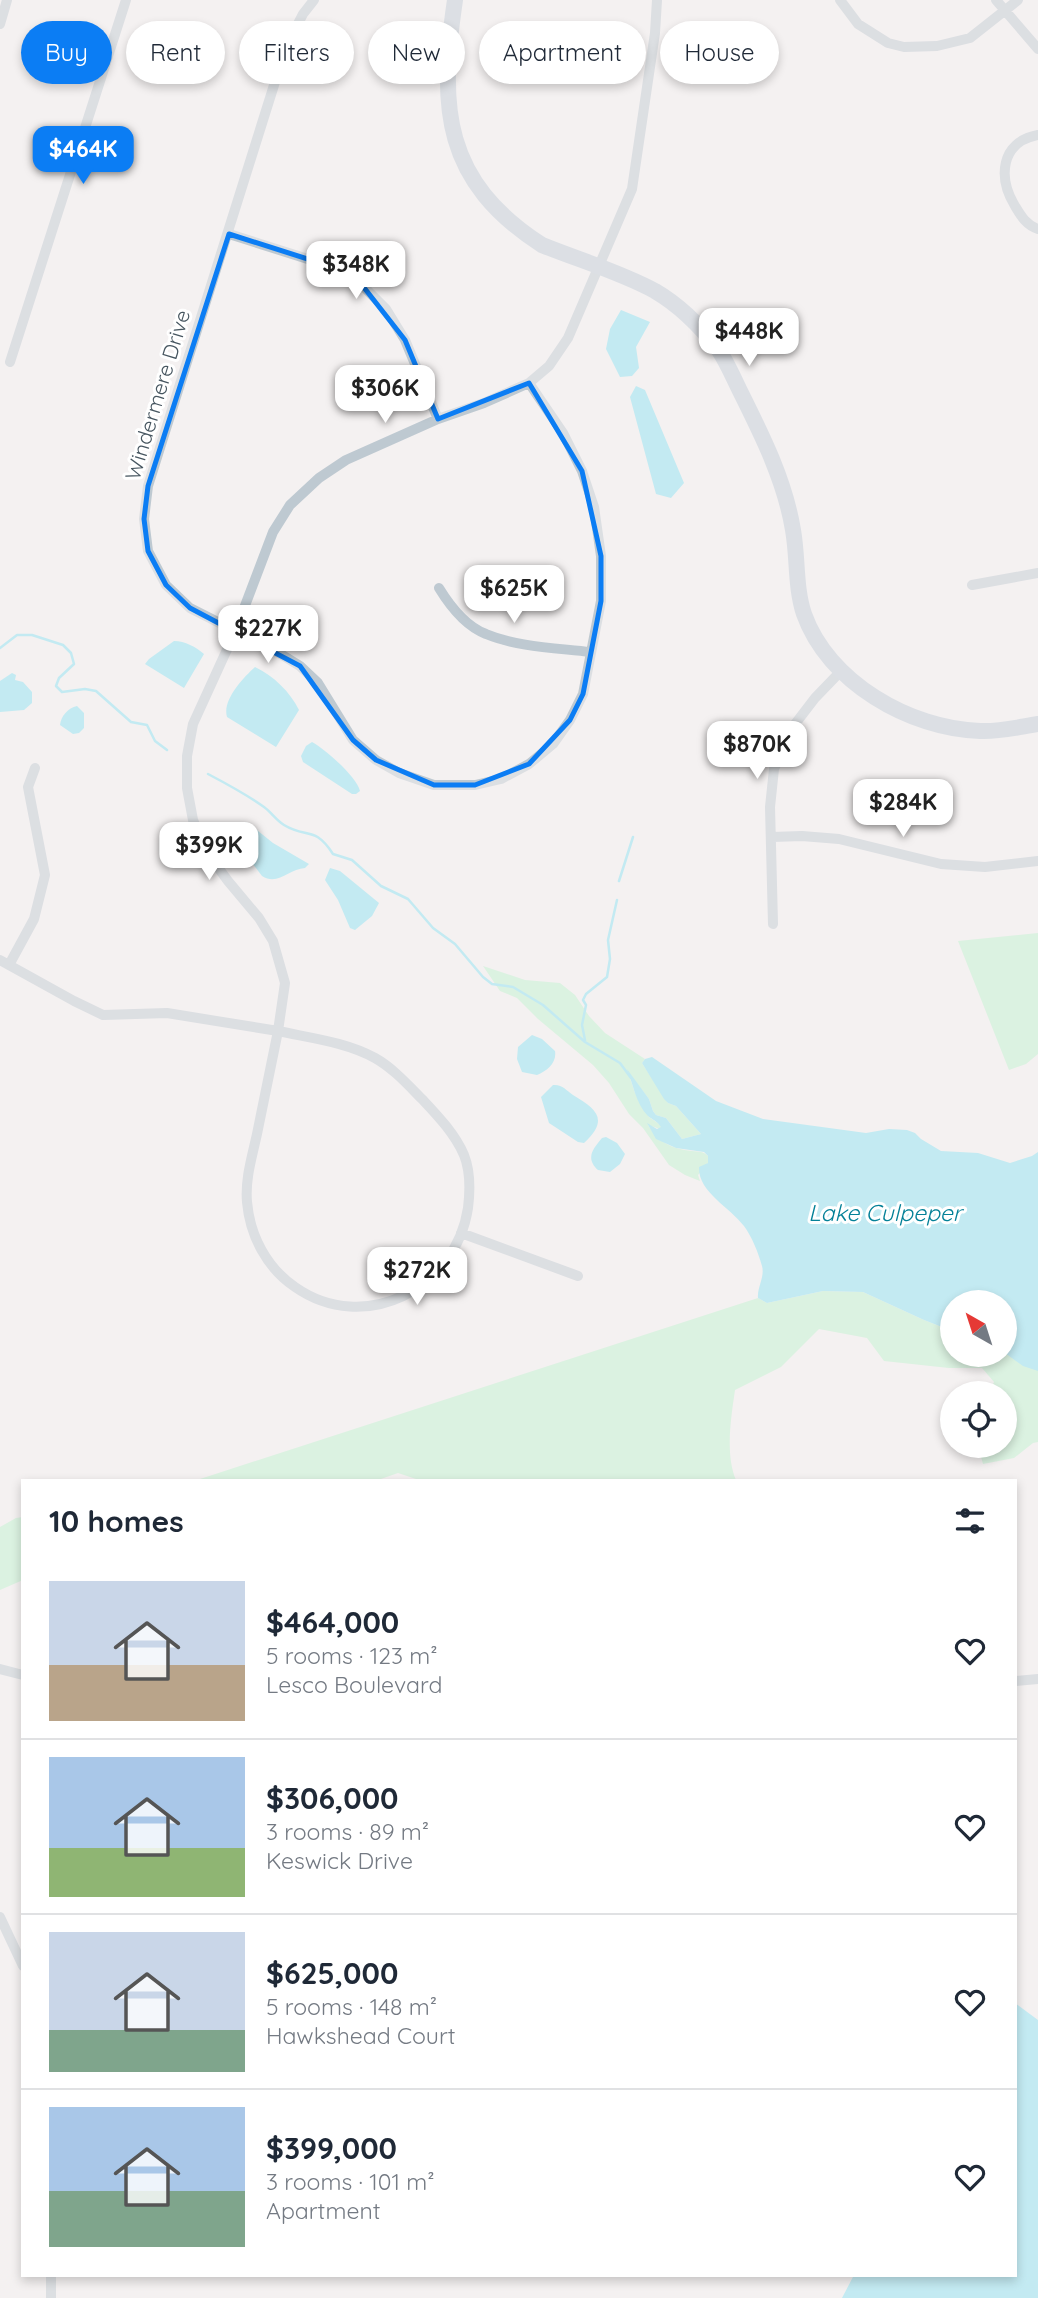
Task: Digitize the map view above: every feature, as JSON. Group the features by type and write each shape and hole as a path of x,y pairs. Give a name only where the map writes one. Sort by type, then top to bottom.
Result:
{"street":[{"path":"0,24 8,0"},
{"path":"10,362 126,0"},
{"name":"Windermere Drive","path":"314,0 303,14 286,47 148,486 144,519 148,551 166,585 190,608 300,666 318,683 354,740 376,760 399,773 435,785 475,785 501,779 528,764 553,744 570,720 583,694 601,601 601,556 594,507 582,471 563,433 529,383"},
{"path":"455,0 448,45 447,96 453,130 470,174 491,204 525,234 542,245 655,291 702,330 724,358 754,418 789,508 799,594 819,645 860,689 895,709 946,727 981,732 1038,724"},
{"path":"35,768 28,787 45,875 34,919 5,962 103,1015 167,1013 193,1016 278,1031 332,1043 377,1059 405,1082 436,1114 465,1157 470,1198 461,1233 452,1255 433,1277 395,1300 345,1306 324,1302 283,1279 258,1245 252,1227 246,1185 278,1031 285,983 273,941 260,918 206,851 193,820 187,788 187,756 193,724 235,632 273,532 290,505 319,478 346,460 438,419 529,383 549,366 568,338 632,189 655,33 657,0"},
{"path":"840,0 858,24 888,43 905,47 937,46 970,38 1018,0"},
{"path":"996,0 1038,49"},
{"path":"1038,135 1021,142 1011,151 1004,171 1004,182 1025,221 1038,229"},
{"path":"229,234 337,268 362,285 386,310 405,340 438,419"},
{"path":"972,585 1038,573"},
{"path":"439,588 464,620 485,634 514,642 590,652"},
{"path":"772,924 770,807 774,769 792,728 815,698 841,671"},
{"path":"772,837 839,839 941,864 985,867 1038,861"},
{"path":"461,1233 578,1276"},
{"path":"0,1669 21,1674"},
{"path":"1017,1681 1038,1679"},
{"path":"0,1917 21,1962"},
{"path":"51,2277 51,2298"}],"highlighted area":[{"path":"229,234 336,268 362,285 405,340 438,419 529,383 582,471 601,556 601,601 583,694 570,720 529,764 475,785 434,785 376,760 353,740 300,666 190,608 166,585 148,551 144,519 148,486"}],"green space":[{"path":"1038,933 1038,1054 1026,1064 1009,1070 958,941"},
{"path":"483,966 525,980 560,983 575,995 605,1033 645,1059 642,1063 668,1103 676,1106 701,1134 682,1139 666,1118 656,1115 649,1099 628,1072 635,1093 649,1117 662,1126 660,1129 648,1125 666,1144 703,1152 708,1156 708,1163 698,1175 700,1181 669,1165 593,1065 517,998 500,991"},
{"path":"823,1291 863,1292 940,1326 940,1367 1017,1367 1017,1359 1038,1370 1038,1442 1017,1456 1017,1381 993,1381 982,1368 949,1368 884,1361 867,1338 819,1329 781,1367 735,1390 730,1447 736,1479 416,1479 398,1473 381,1479 200,1479 758,1298 767,1303"},
{"path":"981,1458 1014,1458 983,1464"},
{"path":"21,1517 21,1581 0,1590 0,1527"}],"water":[{"path":"621,310 650,322 636,347 639,368 632,376 620,377 606,349 610,329"},
{"path":"636,386 645,390 684,483 671,498 656,494 630,397"},
{"path":"174,641 190,645 204,654 184,688 145,664"},
{"path":"255,667 281,685 299,710 276,747 227,717 230,697"},
{"path":"12,673 16,675 15,680 23,682 32,692 32,703 24,710 0,712 0,681"},
{"path":"77,706 84,713 84,728 73,734 60,725 65,713"},
{"path":"312,742 347,771 360,791 352,794 303,762 301,756 306,746"},
{"path":"244,822 309,864 278,878 268,879 262,876 233,838 236,828"},
{"path":"330,868 340,871 379,903 372,916 355,930 350,928 338,900 325,880"},
{"path":"532,1035 542,1039 555,1051 550,1066 537,1075 522,1072 517,1059 518,1047"},
{"name":"Lake Culpeper","path":"652,1057 716,1101 763,1119 866,1133 889,1129 907,1130 941,1151 978,1153 1010,1163 1038,1152 1038,1371 1017,1362 1017,1290 940,1290 940,1326 863,1292 823,1291 767,1303 758,1298 763,1270 759,1255 744,1226 704,1184 699,1167 708,1163 708,1156 704,1152 676,1148 656,1139 647,1123 657,1129 661,1127 641,1106 627,1069 649,1099 656,1115 666,1118 682,1139 701,1134 676,1106 664,1099 642,1063"},
{"path":"553,1085 564,1088 597,1115 596,1127 584,1143 578,1142 549,1123 541,1097"},
{"path":"606,1137 617,1143 625,1154 620,1164 610,1172 598,1170 591,1158 596,1146"},
{"path":"1017,2004 1038,2020 1038,2298 842,2298 853,2277 1017,2277"}],"waterway":[{"path":"0,648 17,635 32,635 63,645 71,653 74,664 59,678 56,686 62,692 85,689 96,691 131,722 147,725 155,741 167,750"},
{"path":"208,774 257,802 284,825 321,839 333,854 352,860 381,886 408,899 433,928 455,944 483,977 492,984 513,987 543,1005 585,1042 620,1063 631,1078"},
{"path":"619,881 633,837"},
{"path":"585,1040 582,1025 586,1005 583,1000 586,994 607,977 610,959 608,940 617,900"}]}
